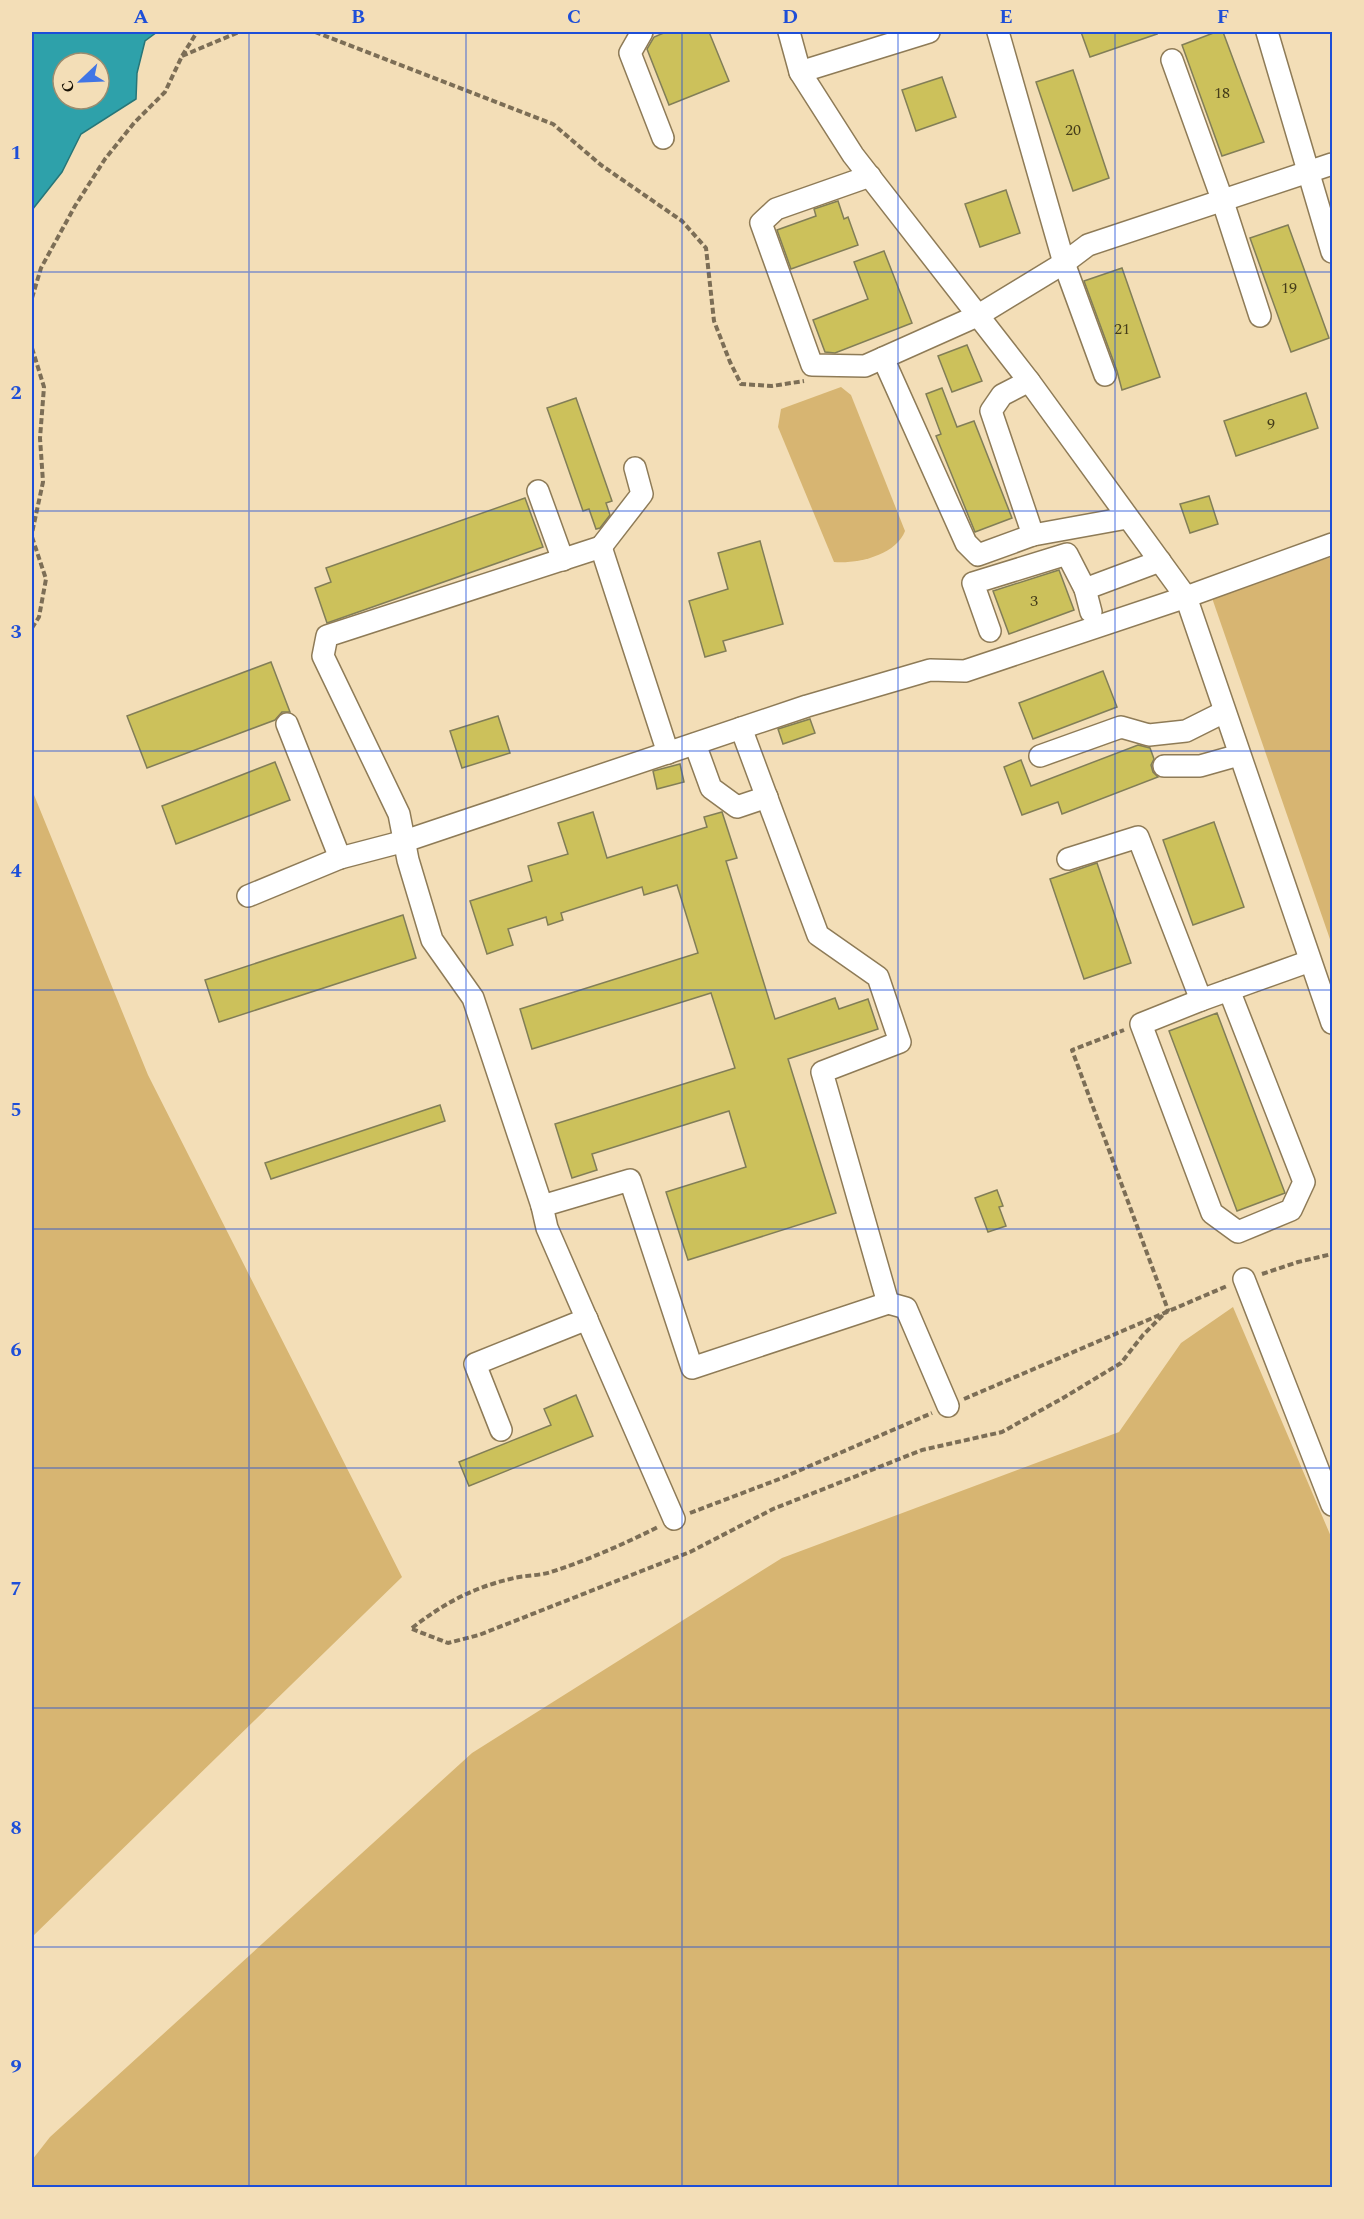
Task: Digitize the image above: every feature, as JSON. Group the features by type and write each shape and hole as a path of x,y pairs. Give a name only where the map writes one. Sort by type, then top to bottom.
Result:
{"street":[{"path":"642,32 630,53 663,138"},
{"path":"789,32 800,72 854,155 1029,381 1186,597 1332,1023"},
{"path":"800,72 929,32"},
{"path":"998,32 1064,263 1105,375"},
{"path":"1268,32 1332,252"},
{"path":"1172,60 1222,199 1260,316"},
{"path":"870,176 776,209 761,223 812,365 865,366 977,316 1064,263 1088,245 1332,164"},
{"path":"883,358 966,543 978,555 1033,536 1127,518"},
{"path":"1029,381 1002,395 991,411 1033,536"},
{"path":"635,468 642,494 601,547 327,636 323,656 399,814 408,860 432,940 473,998 542,1206 547,1228 674,1519"},
{"path":"538,492 563,560"},
{"path":"248,896 340,858 405,841 807,706 930,670 965,670 1186,597 1332,544"},
{"path":"601,547 669,753"},
{"path":"990,631 973,583 1067,554 1085,588 1091,612"},
{"path":"1085,588 1160,561"},
{"path":"1040,756 1121,727 1149,735 1186,731 1224,712"},
{"path":"287,724 340,858"},
{"path":"741,728 818,935 878,977 900,1042 822,1072 888,1303"},
{"path":"695,744 711,788 737,807 766,797"},
{"path":"1164,766 1200,766 1239,755"},
{"path":"1068,859 1138,837 1202,1000"},
{"path":"1229,990 1304,1182 1291,1210 1238,1232 1212,1213 1142,1024 1202,1000 1229,990 1310,961"},
{"path":"542,1206 630,1180 692,1368 888,1303 906,1308 948,1406"},
{"path":"1244,1280 1332,1505"},
{"path":"501,1430 475,1364 587,1319"}],"path":[{"path":"32,298 41,268 75,206 105,159 134,123 165,92 182,56 197,32"},
{"path":"182,56 239,32"},
{"path":"315,32 553,124 600,165 682,220 706,248 714,321 741,384 772,386 808,381"},
{"path":"32,348 44,387 40,438 42,482 32,535 46,579 39,617 32,628"},
{"path":"1142,1024 1072,1050 1168,1310"},
{"path":"1168,1310 1143,1335 1121,1363 1002,1432 922,1450 773,1509 690,1552 479,1635 448,1643 412,1629 434,1611 470,1591 512,1578 549,1573 598,1554 674,1519 782,1478 1168,1310 1244,1280 1298,1262 1332,1254"}],"shaded area":[{"path":"841,387 851,395 905,531 900,539 885,552 865,559 834,562 778,427 781,409"},
{"path":"1332,557 1332,945 1211,595"},
{"path":"32,790 148,1075 402,1577 32,1937"},
{"path":"1233,1307 1332,1539 1332,2187 32,2187 32,2160 50,2137 472,1753 782,1558 1119,1432 1181,1343"}],"water":[{"path":"32,32 157,32 145,41 137,73 136,99 81,134 62,172 32,210"}],"building":[{"path":"666,32 709,32 729,81 669,105 647,49 654,37"},
{"path":"1081,32 1156,32 1157,34 1090,57"},
{"path":"1216,32 1223,32 1264,142 1222,156 1182,45"},
{"path":"1073,70 1109,178 1073,191 1036,82"},
{"path":"942,77 956,117 916,131 902,90"},
{"path":"1006,190 1020,233 980,247 965,204"},
{"path":"838,201 844,219 848,217 858,245 791,269 777,230 816,216 814,209"},
{"path":"1288,225 1329,338 1291,352 1250,238"},
{"path":"884,251 912,323 835,353 825,352 813,320 868,299 854,262"},
{"path":"1122,268 1160,377 1122,390 1084,281"},
{"path":"967,345 982,381 952,392 938,356"},
{"path":"942,388 957,427 974,421 1012,518 975,532 936,436 941,434 926,394"},
{"path":"1306,393 1318,428 1236,456 1224,421"},
{"path":"576,398 612,501 606,503 610,515 600,528 596,529 589,509 583,511 547,408"},
{"path":"1209,496 1218,524 1190,533 1180,504"},
{"path":"525,498 543,547 327,623 315,588 331,582 326,568"},
{"path":"760,541 783,624 723,641 726,651 705,657 689,601 728,589 718,553"},
{"path":"1059,570 1074,610 1009,634 993,591"},
{"path":"271,662 290,712 282,712 275,720 147,768 127,716"},
{"path":"1103,671 1117,707 1033,739 1019,703"},
{"path":"498,716 510,753 462,768 450,731"},
{"path":"810,719 815,733 783,744 778,729"},
{"path":"1138,745 1150,748 1154,759 1151,765 1158,777 1062,814 1058,802 1022,815 1004,767 1021,760 1031,786"},
{"path":"275,762 290,800 176,844 162,806"},
{"path":"680,764 684,782 657,789 653,771"},
{"path":"593,812 607,858 707,827 704,817 722,812 737,858 726,861 775,1019 835,998 839,1009 868,999 878,1029 788,1059 836,1213 688,1260 666,1192 746,1167 729,1111 592,1154 597,1170 572,1178 555,1124 735,1068 711,993 532,1049 520,1009 698,953 677,885 644,895 642,887 561,913 563,920 548,925 546,917 508,929 513,945 487,954 470,901 532,881 528,866 568,854 558,823"},
{"path":"1214,822 1244,907 1193,925 1163,840"},
{"path":"1097,863 1131,963 1084,979 1050,879"},
{"path":"403,915 416,958 219,1022 205,980"},
{"path":"1217,1013 1285,1193 1237,1211 1169,1031"},
{"path":"440,1105 445,1121 271,1179 265,1163"},
{"path":"997,1190 1003,1206 999,1207 1006,1226 988,1232 975,1198"},
{"path":"576,1395 593,1436 469,1486 459,1462 551,1425 544,1409"}]}
